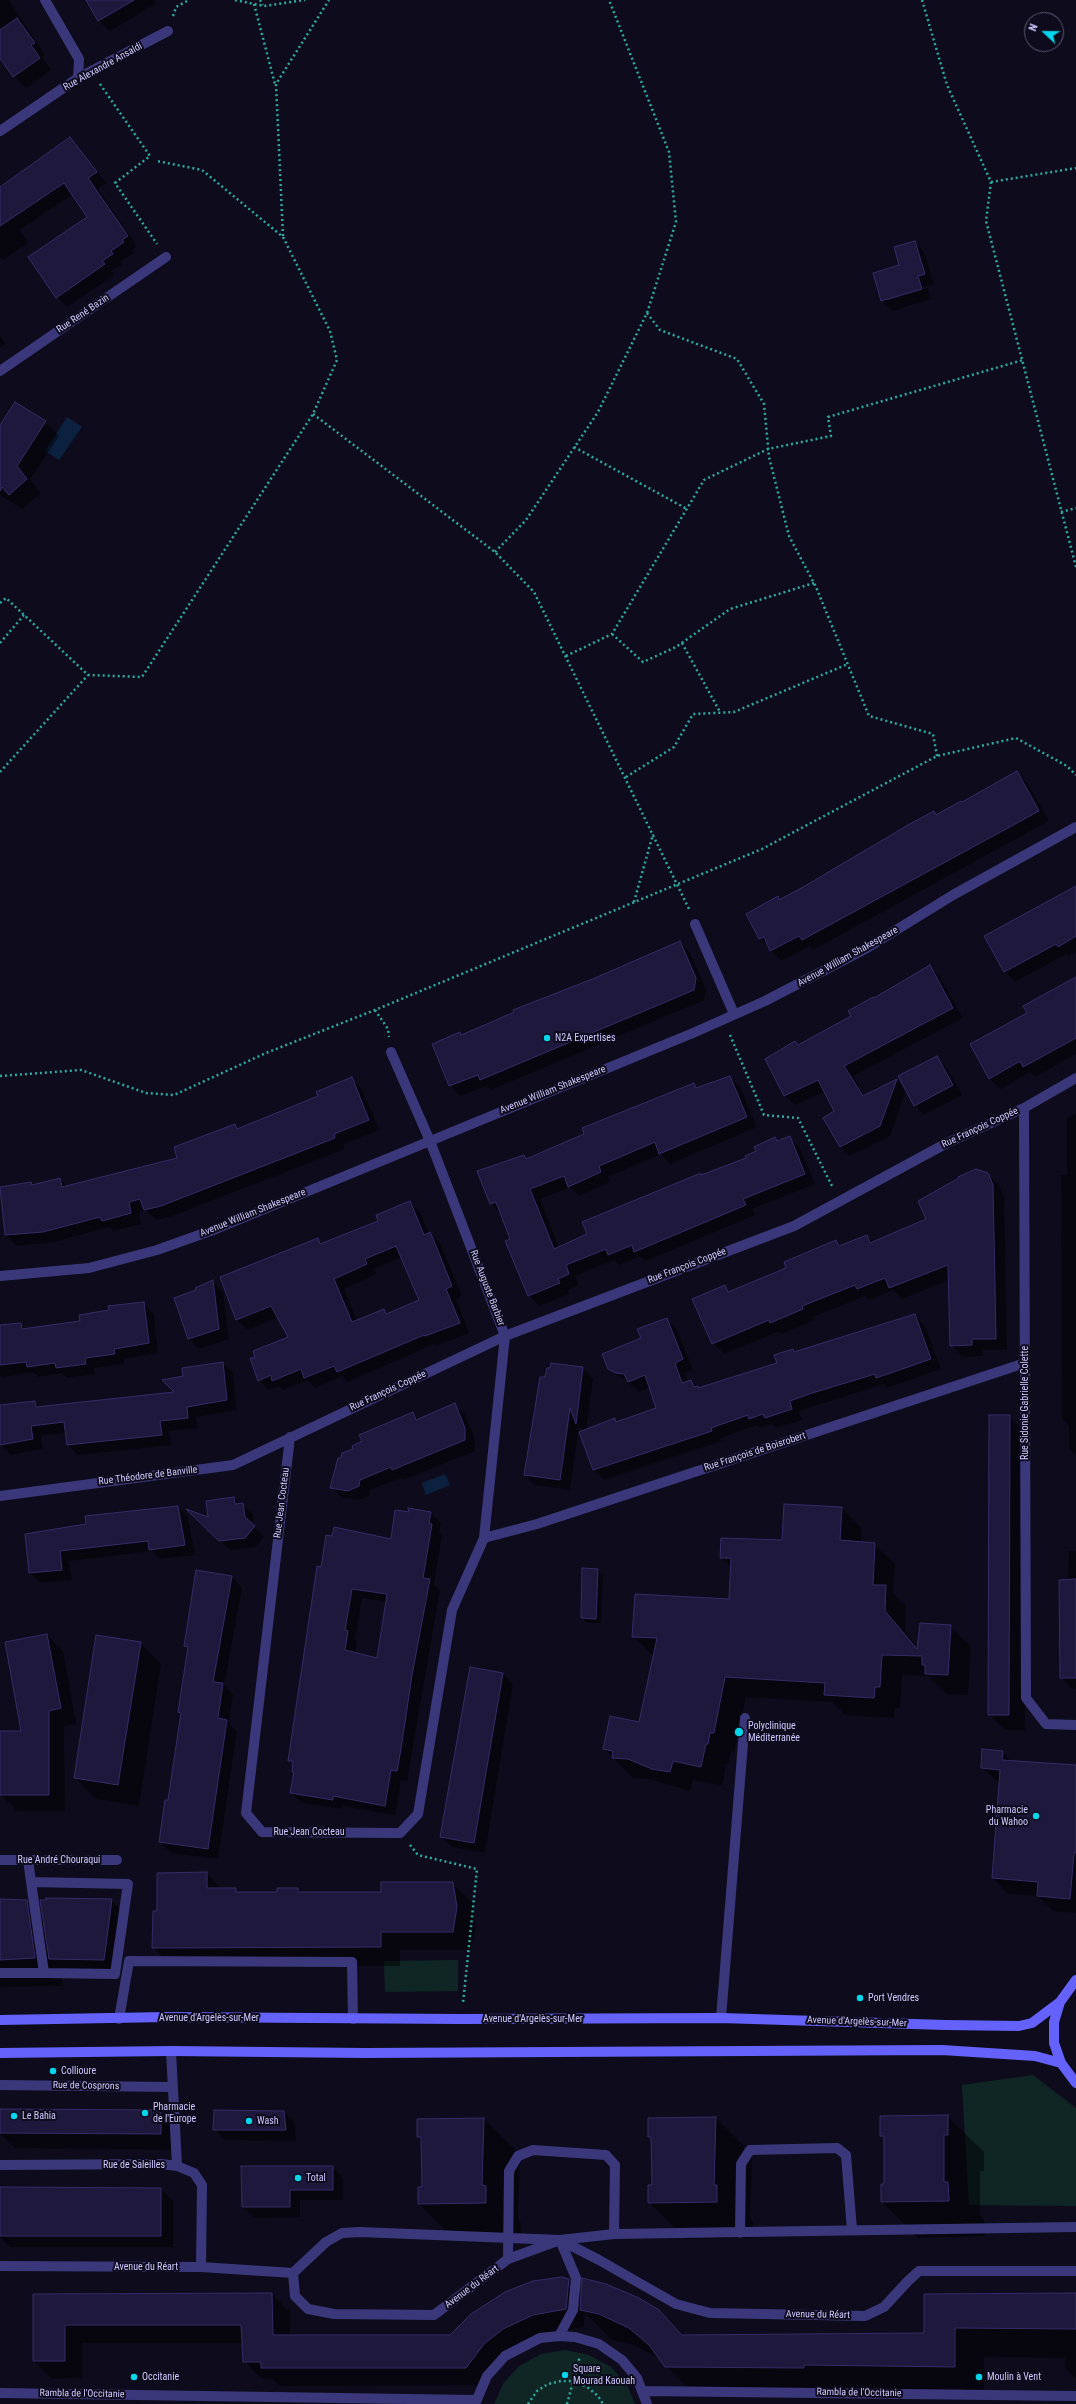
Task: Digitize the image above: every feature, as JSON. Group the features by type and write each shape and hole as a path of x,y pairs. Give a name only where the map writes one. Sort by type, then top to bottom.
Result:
{"main road":[{"path":"1076,1980 1060,2002 1054,2022 1054,2043 1060,2063 1076,2083"},
{"name":"Avenue d'Argelès-sur-Mer","path":"0,2020 166,2017 353,2019 721,2018 1019,2026 1032,2023 1060,2002"},
{"path":"0,2053 171,2051 365,2053 942,2050 1029,2056 1060,2063"}],"street":[{"path":"45,0 79,59 78,78"},
{"name":"Rue Alexandre Ansaldi","path":"0,131 78,78 168,31"},
{"name":"Rue René Bazin","path":"0,371 166,257"},
{"name":"Avenue William Shakespeare","path":"0,1276 89,1268 156,1250 216,1229 724,1019 867,948 953,895 1076,827"},
{"path":"695,924 734,1014"},
{"name":"Rue Auguste Barbier","path":"391,1052 430,1141 505,1336 484,1538"},
{"name":"Rue François Coppée","path":"290,1437 505,1336 794,1226 947,1143 1024,1108 1076,1078"},
{"name":"Rue Sidonie Gabrielle Colette","path":"1024,1108 1026,1698 1046,1724 1076,1725"},
{"name":"Rue François de Boisrobert","path":"484,1538 537,1524 1025,1363"},
{"name":"Rue Théodore de Banville","path":"0,1496 233,1465 290,1437"},
{"name":"Rue Jean Cocteau","path":"290,1437 246,1813 262,1832 400,1833"},
{"path":"400,1833 418,1814 452,1610 484,1538"},
{"path":"721,2018 745,1718"},
{"name":"Rue André Chouraqui","path":"0,1860 117,1860"},
{"path":"28,1860 44,1973"},
{"path":"0,1973 115,1974 128,1884 31,1882"},
{"path":"120,2019 129,1961 352,1962 353,2019"},
{"path":"171,2051 177,2166"},
{"name":"Rue de Cosprons","path":"0,2085 172,2087"},
{"path":"740,2233 741,2164 750,2150 837,2148 846,2155 852,2230"},
{"name":"Avenue du Réart","path":"508,2259 509,2171 518,2156 533,2150 606,2155 615,2165 614,2234"},
{"name":"Rue de Saleilles","path":"0,2165 177,2166 194,2173 202,2184 201,2267"},
{"name":"Avenue du Réart","path":"0,2266 201,2267 292,2273 326,2242 342,2233 360,2232 560,2240 614,2234 1076,2228"},
{"path":"559,2336 573,2310 576,2278 560,2240"},
{"name":"Avenue du Réart","path":"292,2273 295,2296 308,2309 334,2314 434,2314 508,2259 560,2240 599,2260 676,2304 710,2313 865,2316 884,2307 908,2280 919,2271 1076,2271"},
{"path":"476,2402 487,2376 505,2356 540,2338 559,2336 599,2344 622,2360 637,2378 647,2404"},
{"name":"Rambla de l'Occitanie","path":"643,2391 1076,2396"},
{"name":"Rambla de l'Occitanie","path":"0,2393 476,2402"}],"path":[{"path":"168,31 176,8 189,0"},
{"path":"235,0 264,6 305,0"},
{"path":"260,0 264,6"},
{"path":"276,84 329,0"},
{"path":"495,552 526,520 598,412 647,313 676,222 669,152 609,0"},
{"path":"922,0 947,85 991,182 986,221 1076,567"},
{"path":"0,603 6,598 88,675 142,677 313,414 337,360 330,331 284,237 276,84 254,4"},
{"path":"92,72 150,156 115,183 166,257"},
{"path":"157,161 202,170 284,237"},
{"path":"991,182 1076,168"},
{"path":"647,313 660,330 737,359 764,404 768,449 789,536 814,583 869,716 933,734 938,756"},
{"path":"566,656 612,634 704,480 768,449 831,436 828,417 1022,360"},
{"path":"313,414 441,513 495,552 534,592 654,834 695,924"},
{"path":"574,447 687,509"},
{"path":"1061,512 1076,508"},
{"path":"612,634 643,662 682,643 730,609 814,583"},
{"path":"0,643 24,615"},
{"path":"682,643 720,712"},
{"path":"626,777 674,748 693,714 734,712 848,664"},
{"path":"0,772 88,675"},
{"path":"0,1076 81,1070 146,1093 174,1095 266,1053 375,1010 762,849 938,756 1016,738 1067,766 1076,775"},
{"path":"634,902 654,834"},
{"path":"375,1010 388,1029 391,1052"},
{"path":"724,1019 764,1115 798,1118 839,1201"},
{"path":"400,1833 418,1855 478,1869 461,2019"},
{"path":"566,2404 584,2340"},
{"path":"528,2404 537,2391 548,2384 560,2381 573,2381 587,2387 598,2396 603,2404"}],"green space":[{"path":"458,1960 458,1991 385,1992 384,1961"},
{"path":"1033,2075 1076,2108 1076,2206 969,2205 962,2085"},
{"name":"Square Mourad Kaouah","path":"565,2350 589,2355 611,2367 627,2385 635,2404 494,2404 503,2384 519,2366 541,2354"}],"water":[{"path":"67,417 82,427 59,460 45,451"},
{"path":"445,1474 450,1485 426,1495 422,1483"}],"building":[{"path":"86,0 134,0 98,21"},
{"path":"17,18 35,43 31,45 40,58 13,77 0,58 0,30"},
{"path":"70,137 97,172 88,178 128,236 122,240 124,242 111,251 113,254 102,261 105,264 56,298 28,257 87,217 64,183 0,226 0,187"},
{"path":"915,241 925,274 918,276 922,289 881,301 873,273 899,265 894,247"},
{"path":"15,402 46,421 17,466 27,479 9,495 2,487 0,491 0,425"},
{"path":"1017,771 1039,811 802,940 799,936 770,951 764,937 759,939 746,914 778,896 779,900 805,886 934,811 936,815"},
{"path":"1076,886 1076,936 1058,947 1056,944 1004,972 984,936"},
{"path":"680,941 696,978 694,990 480,1080 478,1075 449,1086 432,1044 460,1032 461,1035 514,1012 513,1010 595,978"},
{"path":"930,965 953,1008 844,1066 863,1096 897,1079 880,1126 840,1147 823,1118 834,1111 818,1080 784,1096 765,1059 795,1041 798,1045 851,1016 848,1011 873,997 874,998"},
{"path":"1076,977 1076,1038 1023,1067 1020,1061 989,1079 970,1044 1027,1013 1023,1006"},
{"path":"937,1056 953,1085 914,1106 898,1076"},
{"path":"730,1076 747,1117 659,1154 655,1142 599,1166 601,1172 568,1187 564,1176 530,1189 554,1249 587,1234 582,1222 701,1173 701,1175 746,1158 745,1156 756,1151 754,1147 775,1137 777,1141 790,1136 805,1174 743,1199 746,1205 634,1252 632,1245 608,1255 606,1249 566,1265 569,1274 558,1279 560,1283 528,1296 505,1241 510,1239 496,1202 490,1204 477,1171 524,1155 526,1159 584,1134 582,1128 694,1083 696,1088"},
{"path":"352,1077 369,1120 334,1134 335,1138 161,1206 144,1210 140,1199 129,1202 131,1213 102,1221 100,1217 43,1232 5,1235 0,1187 31,1182 32,1185 60,1178 62,1187 177,1158 174,1147 235,1124 237,1129 318,1096 316,1092"},
{"path":"976,1169 988,1173 993,1185 996,1339 972,1339 972,1345 950,1346 948,1265 889,1288 885,1278 857,1289 855,1285 802,1306 803,1309 770,1323 769,1320 712,1344 692,1299 725,1285 728,1292 786,1268 784,1262 836,1240 839,1246 867,1235 870,1243 926,1219 918,1201 959,1178 958,1177"},
{"path":"410,1201 424,1235 430,1232 434,1241 452,1286 446,1289 460,1323 425,1336 424,1335 337,1372 334,1366 304,1378 301,1369 272,1381 271,1375 258,1381 250,1358 255,1358 253,1351 288,1337 271,1306 236,1320 220,1277 318,1238 320,1244 378,1221 376,1215","holes":["396,1246 419,1300 386,1314 384,1309 352,1322 334,1279 367,1264 365,1259"]},
{"path":"213,1280 219,1329 188,1339 174,1298 196,1290 195,1288"},
{"path":"144,1302 149,1343 114,1349 115,1354 85,1358 86,1364 56,1368 55,1363 27,1367 26,1362 0,1365 0,1325 21,1323 22,1329 80,1321 79,1315 109,1310 108,1306"},
{"path":"915,1314 931,1359 876,1378 875,1374 809,1394 790,1401 792,1409 765,1418 763,1414 749,1419 748,1415 711,1428 712,1431 593,1470 579,1432 615,1418 616,1422 656,1408 645,1375 628,1382 624,1374 616,1373 608,1369 602,1354 641,1338 637,1329 667,1318 683,1359 675,1363 682,1383 691,1380 694,1387 698,1386 698,1388 777,1363 774,1355 793,1349 794,1352"},
{"path":"223,1362 227,1400 187,1407 188,1418 160,1421 162,1435 67,1445 64,1422 31,1426 33,1439 0,1445 0,1405 35,1401 36,1407 174,1392 162,1380 183,1376 182,1368"},
{"path":"551,1363 583,1367 576,1424 570,1408 560,1480 524,1475 540,1377 545,1377 547,1368 550,1368"},
{"path":"455,1403 465,1428 465,1440 392,1470 391,1467 360,1480 359,1486 348,1491 330,1488 338,1458 341,1458 342,1453 353,1449 352,1446 362,1441 359,1435 413,1412 416,1420"},
{"path":"989,1415 1010,1415 1009,1715 988,1715"},
{"path":"234,1497 235,1504 243,1503 245,1517 255,1526 245,1538 219,1541 186,1509 208,1517 206,1501"},
{"path":"784,1504 842,1507 840,1540 875,1543 873,1585 886,1585 885,1611 917,1649 920,1623 951,1625 948,1675 925,1674 925,1665 922,1665 922,1656 882,1655 880,1687 875,1687 874,1698 824,1695 825,1683 725,1677 714,1733 710,1733 701,1767 673,1761 670,1772 652,1769 628,1759 612,1758 613,1751 603,1749 610,1716 639,1722 657,1638 632,1637 635,1594 729,1599 731,1558 720,1558 721,1538 782,1540"},
{"path":"178,1506 185,1545 149,1550 148,1541 60,1551 62,1570 29,1573 25,1534 86,1524 85,1516"},
{"path":"408,1508 431,1512 429,1523 432,1524 423,1578 430,1579 412,1675 397,1771 391,1770 385,1806 333,1796 333,1800 290,1793 294,1772 292,1772 293,1761 288,1761 317,1566 321,1567 326,1535 332,1536 334,1527 391,1539 395,1510 409,1512","holes":["352,1589 387,1594 377,1658 345,1650 348,1631 345,1630"]},
{"path":"582,1568 598,1569 596,1619 581,1618"},
{"path":"196,1570 232,1576 213,1682 223,1683 218,1718 227,1720 208,1849 159,1842 165,1800 168,1800 181,1713 178,1712 188,1647 184,1646"},
{"path":"1076,1579 1076,1678 1060,1678 1059,1580"},
{"path":"47,1634 61,1708 49,1711 49,1795 0,1795 0,1731 21,1731 5,1642"},
{"path":"96,1635 141,1642 118,1785 74,1778"},
{"path":"470,1667 503,1673 474,1843 440,1837"},
{"name":"Pharmacie du Wahoo","path":"982,1749 1003,1751 1002,1760 1076,1765 1076,1853 1074,1853 1070,1899 1037,1896 1038,1882 992,1878 1000,1770 981,1768"},
{"path":"207,1872 207,1888 236,1888 236,1892 277,1892 277,1888 298,1888 298,1892 381,1892 381,1882 453,1882 457,1907 453,1932 381,1932 381,1947 152,1948 153,1911 157,1911 157,1873"},
{"path":"46,1898 112,1899 104,1960 49,1959 40,1900 46,1900"},
{"path":"0,1899 27,1900 35,1958 0,1960"},
{"path":"0,2109 161,2110 161,2134 0,2133"},
{"name":"Wash","path":"214,2110 284,2111 286,2130 213,2130"},
{"path":"948,2115 948,2135 944,2135 944,2182 948,2182 949,2201 881,2202 881,2184 884,2184 884,2136 880,2136 880,2116"},
{"path":"716,2117 714,2185 717,2185 717,2202 648,2203 648,2185 652,2185 651,2137 648,2137 648,2118"},
{"path":"484,2118 482,2185 486,2186 486,2203 418,2204 418,2187 422,2187 421,2137 417,2137 417,2119"},
{"name":"Total","path":"241,2166 333,2166 333,2190 290,2190 290,2207 242,2207"},
{"path":"0,2187 161,2188 161,2236 0,2236"},
{"path":"562,2277 569,2279 566,2309 533,2315 503,2329 484,2344 466,2368 261,2368 261,2362 243,2362 241,2325 65,2325 65,2361 33,2361 33,2294 272,2293 273,2335 450,2335 471,2314 505,2292 533,2281"},
{"path":"582,2278 606,2284 639,2298 659,2310 682,2335 924,2333 924,2294 1076,2293 1076,2329 955,2328 955,2367 804,2365 804,2368 665,2367 649,2345 629,2328 599,2314 580,2310"}],"place":[{"name":"N2A Expertises","path":"547,1038"},
{"name":"Polyclinique Méditerranée","path":"739,1732"},
{"name":"Pharmacie du Wahoo","path":"1036,1816"},
{"name":"Port Vendres","path":"860,1998"},
{"name":"Collioure","path":"53,2071"},
{"name":"Pharmacie de l'Europe","path":"145,2113"},
{"name":"Le Bahia","path":"14,2116"},
{"name":"Wash","path":"249,2121"},
{"name":"Total","path":"298,2178"},
{"name":"Square Mourad Kaouah","path":"565,2375"},
{"name":"Occitanie","path":"134,2377"},
{"name":"Moulin à Vent","path":"979,2377"}]}
